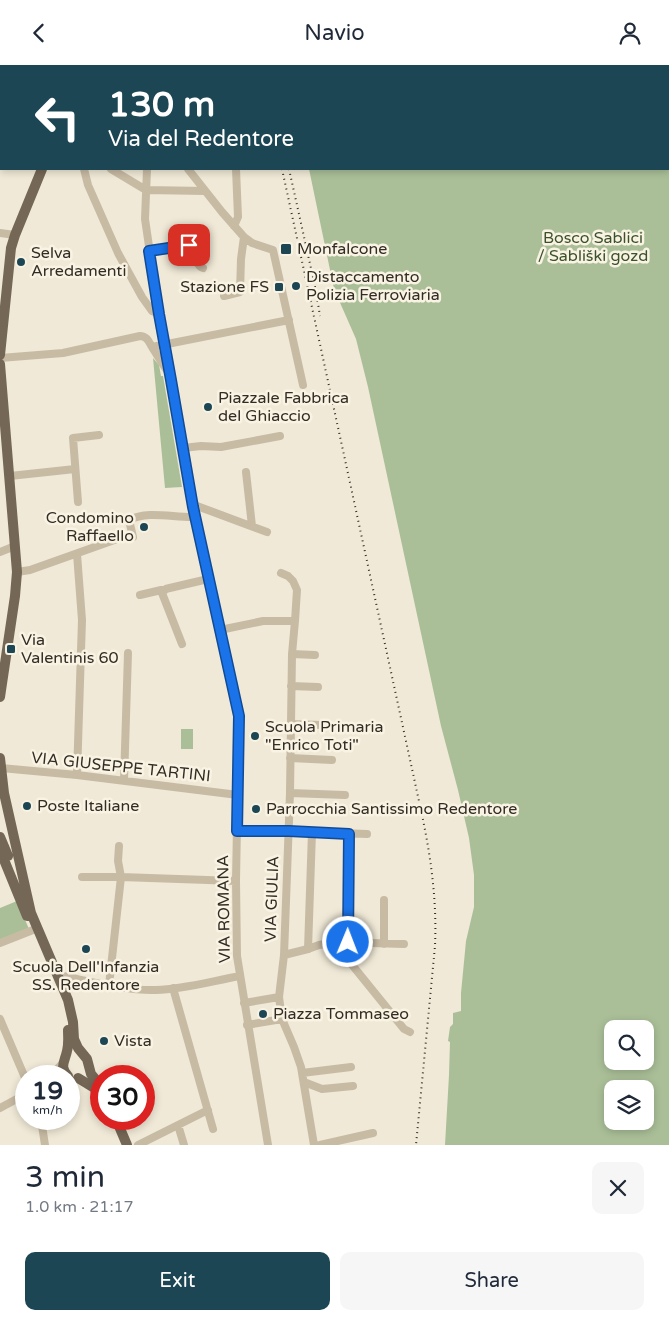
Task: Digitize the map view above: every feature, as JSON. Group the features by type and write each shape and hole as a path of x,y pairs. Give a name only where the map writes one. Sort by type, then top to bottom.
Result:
{"main road":[{"path":"0,356 3,288 11,248 42,170"},
{"path":"0,365 17,572 0,697"},
{"path":"0,758 1,782 10,816 33,930 65,1009 68,1023 68,1049 64,1065"},
{"path":"0,822 4,822 10,816"},
{"path":"0,837 29,913"},
{"path":"0,850 58,975 68,1000 73,1022 74,1039 78,1048 87,1059 90,1071"},
{"path":"64,1061 71,1053 82,1054"},
{"path":"80,1075 86,1074 88,1065"},
{"path":"121,1130 127,1145"}],"street":[{"path":"84,170 88,185 118,253 142,297 152,311 159,314"},
{"path":"113,170 146,190 205,191"},
{"name":"VIA ROMANA","path":"147,170 145,219 164,344 195,517 239,716 236,956 268,1145"},
{"path":"189,170 244,237 252,243 273,249 303,385"},
{"path":"234,226 238,217 236,170"},
{"path":"0,233 15,235"},
{"path":"224,295 240,292 244,237"},
{"path":"149,251 193,245 198,264 204,268"},
{"path":"152,347 289,320"},
{"path":"0,356 63,353 144,336 163,363 171,380"},
{"path":"78,503 73,438 99,435"},
{"path":"183,448 201,446 221,447 280,436"},
{"path":"10,477 75,469"},
{"path":"246,472 252,526"},
{"path":"193,507 197,506 267,532"},
{"path":"132,537 129,520 133,518 148,515 195,517"},
{"path":"17,572 30,570 120,538"},
{"path":"0,552 15,546"},
{"path":"77,554 82,620 77,775"},
{"name":"VIA GIULIA","path":"279,997 284,955 289,831 292,654 297,590 288,576 280,573"},
{"path":"140,595 208,579"},
{"path":"166,589 162,593 182,644"},
{"path":"220,630 263,621 295,621"},
{"path":"124,781 128,653"},
{"path":"292,654 315,655"},
{"path":"292,686 318,687"},
{"path":"291,724 322,725"},
{"path":"290,758 332,760"},
{"name":"VIA GIUSEPPE TARTINI","path":"0,768 77,775 238,795"},
{"path":"290,793 345,795"},
{"path":"237,831 367,834"},
{"path":"308,949 312,832"},
{"path":"348,942 349,834"},
{"path":"109,985 122,877 118,861 119,846"},
{"path":"82,877 236,881"},
{"path":"384,900 384,944"},
{"path":"0,943 33,930"},
{"path":"284,955 318,945 337,942 404,944"},
{"path":"337,942 340,950 404,1029 410,1032"},
{"path":"58,975 145,990 173,988 240,976"},
{"path":"173,988 213,1129"},
{"path":"244,1003 279,997 282,1019 294,1047 302,1073 314,1145"},
{"path":"0,1019 20,1065"},
{"path":"247,1025 282,1019"},
{"path":"62,1065 64,1061"},
{"path":"302,1073 351,1067"},
{"path":"304,1083 322,1089 352,1086"},
{"path":"0,1108 15,1100"},
{"path":"138,1145 208,1110"},
{"path":"178,1125 184,1145"},
{"path":"43,1130 45,1145"},
{"path":"320,1145 373,1133"}],"green space":[{"name":"Bosco Sablici / Sabliški gozd","path":"309,170 669,170 669,1145 445,1145 450,1042 448,1041 450,1027 453,1024 453,1013 461,1011 466,941 474,907 474,875 469,838 441,726 356,339 334,289"},
{"path":"153,358 159,365 161,376 163,376 182,487 165,488"},
{"path":"181,729 193,729 193,749 181,749"},
{"path":"17,901 29,929 0,940 0,908"}],"railway":[{"path":"282,170 431,863 435,913 435,946 416,1145"},
{"path":"289,170 320,316"}],"place":[{"name":"Monfalcone","path":"286,249"},
{"name":"Selva Arredamenti","path":"21,262"},
{"name":"Distaccamento Polizia Ferroviaria","path":"296,286"},
{"name":"Stazione FS","path":"279,287"},
{"name":"Piazzale Fabbrica del Ghiaccio","path":"208,407"},
{"name":"Condomino Raffaello","path":"144,527"},
{"name":"Via Valentinis 60","path":"11,649"},
{"name":"Scuola Primaria \"Enrico Toti\"","path":"255,736"},
{"name":"Poste Italiane","path":"27,806"},
{"name":"Parrocchia Santissimo Redentore","path":"256,809"},
{"name":"Scuola Dell'Infanzia SS. Redentore","path":"86,949"},
{"name":"Piazza Tommaseo","path":"263,1014"},
{"name":"Vista","path":"104,1041"}],"route":[{"path":"189,245 149,251 193,507 239,716 237,831 349,834 348,942"}]}
